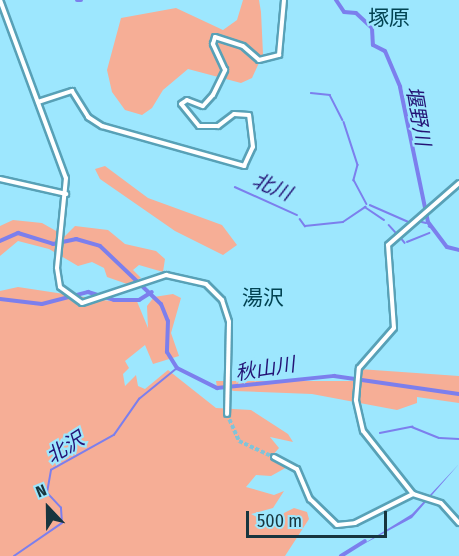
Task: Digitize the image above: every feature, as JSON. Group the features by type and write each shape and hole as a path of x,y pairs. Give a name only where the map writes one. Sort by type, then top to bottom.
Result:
{"street":[{"path":"0,0 66,178 57,277 66,295 72,300 99,298 146,280 173,274 206,284 227,310 227,414"},
{"path":"38,102 72,91 88,117 102,126 244,166 253,147 249,115 234,114 218,126 199,126 181,104 187,100 203,106 213,94 225,70 213,44 216,37 243,46 259,60 279,55 284,0"},
{"path":"0,179 66,194"},
{"path":"413,494 366,437 357,406 357,378 364,358 394,328 388,245 426,215 459,183"},
{"path":"274,457 297,469 310,499 337,525 355,523 413,494 426,497"},
{"path":"410,489 426,497 459,523"},
{"path":"405,498 410,489"}],"shaded area":[{"path":"243,0 259,0 261,12 263,54 252,78 241,83 188,69 163,90 152,108 142,115 125,110 112,92 107,70 121,18 176,8 223,30 237,20"},
{"path":"105,166 148,198 222,225 237,245 223,255 175,231 100,179 95,169"},
{"path":"13,220 42,223 65,236 75,226 108,230 125,244 156,251 165,259 163,272 139,265 133,270 141,278 127,284 107,277 104,268 92,262 78,266 49,249 18,241 0,256 0,226"},
{"path":"18,287 110,301 136,299 148,328 147,306 154,297 173,294 181,298 171,333 179,356 153,364 145,345 125,361 129,368 123,374 125,386 136,375 138,386 145,389 168,370 216,408 251,410 288,434 293,442 270,437 279,448 271,457 289,466 271,476 256,475 246,487 274,495 284,491 273,508 251,514 277,527 284,513 294,508 307,512 309,519 285,556 0,556 0,291"},
{"path":"359,369 459,376 459,403 417,397 417,403 397,410 312,394 234,391 217,387 216,381 358,381"},
{"path":"459,464 412,518 360,546 412,514"}],"waterway":[{"name":"堰野川","path":"336,0 344,12 356,13 372,28 373,45 385,51 400,87 428,222 447,247 459,250"},
{"path":"311,93 330,95 343,120"},
{"path":"344,122 358,165 354,180 367,204"},
{"name":"北川","path":"235,187 297,215"},
{"path":"370,205 411,223"},
{"name":"北川","path":"300,219 305,226 343,222 365,207 384,220"},
{"path":"422,222 426,223"},
{"name":"北川","path":"389,225 398,235"},
{"name":"秋山川","path":"0,241 18,233 53,244 76,239 100,246 161,304 168,321 167,352 177,368 217,388 334,376 459,394"},
{"name":"北川","path":"407,242 429,233"},
{"name":"北川","path":"401,238 405,243"},
{"name":"秋山川","path":"0,299 42,304 88,292 114,300 139,300 152,292"},
{"name":"北沢","path":"14,556 62,523 61,508 47,493 51,470 114,435 139,399 177,368"},
{"path":"380,433 412,427 439,438"},
{"path":"440,438 459,439"},
{"path":"341,556 365,541"}],"tunnel":[{"path":"227,414 239,441 274,457"}],"district":[{"name":"塚原","path":"389,18"},
{"name":"湯沢","path":"263,298"}]}
